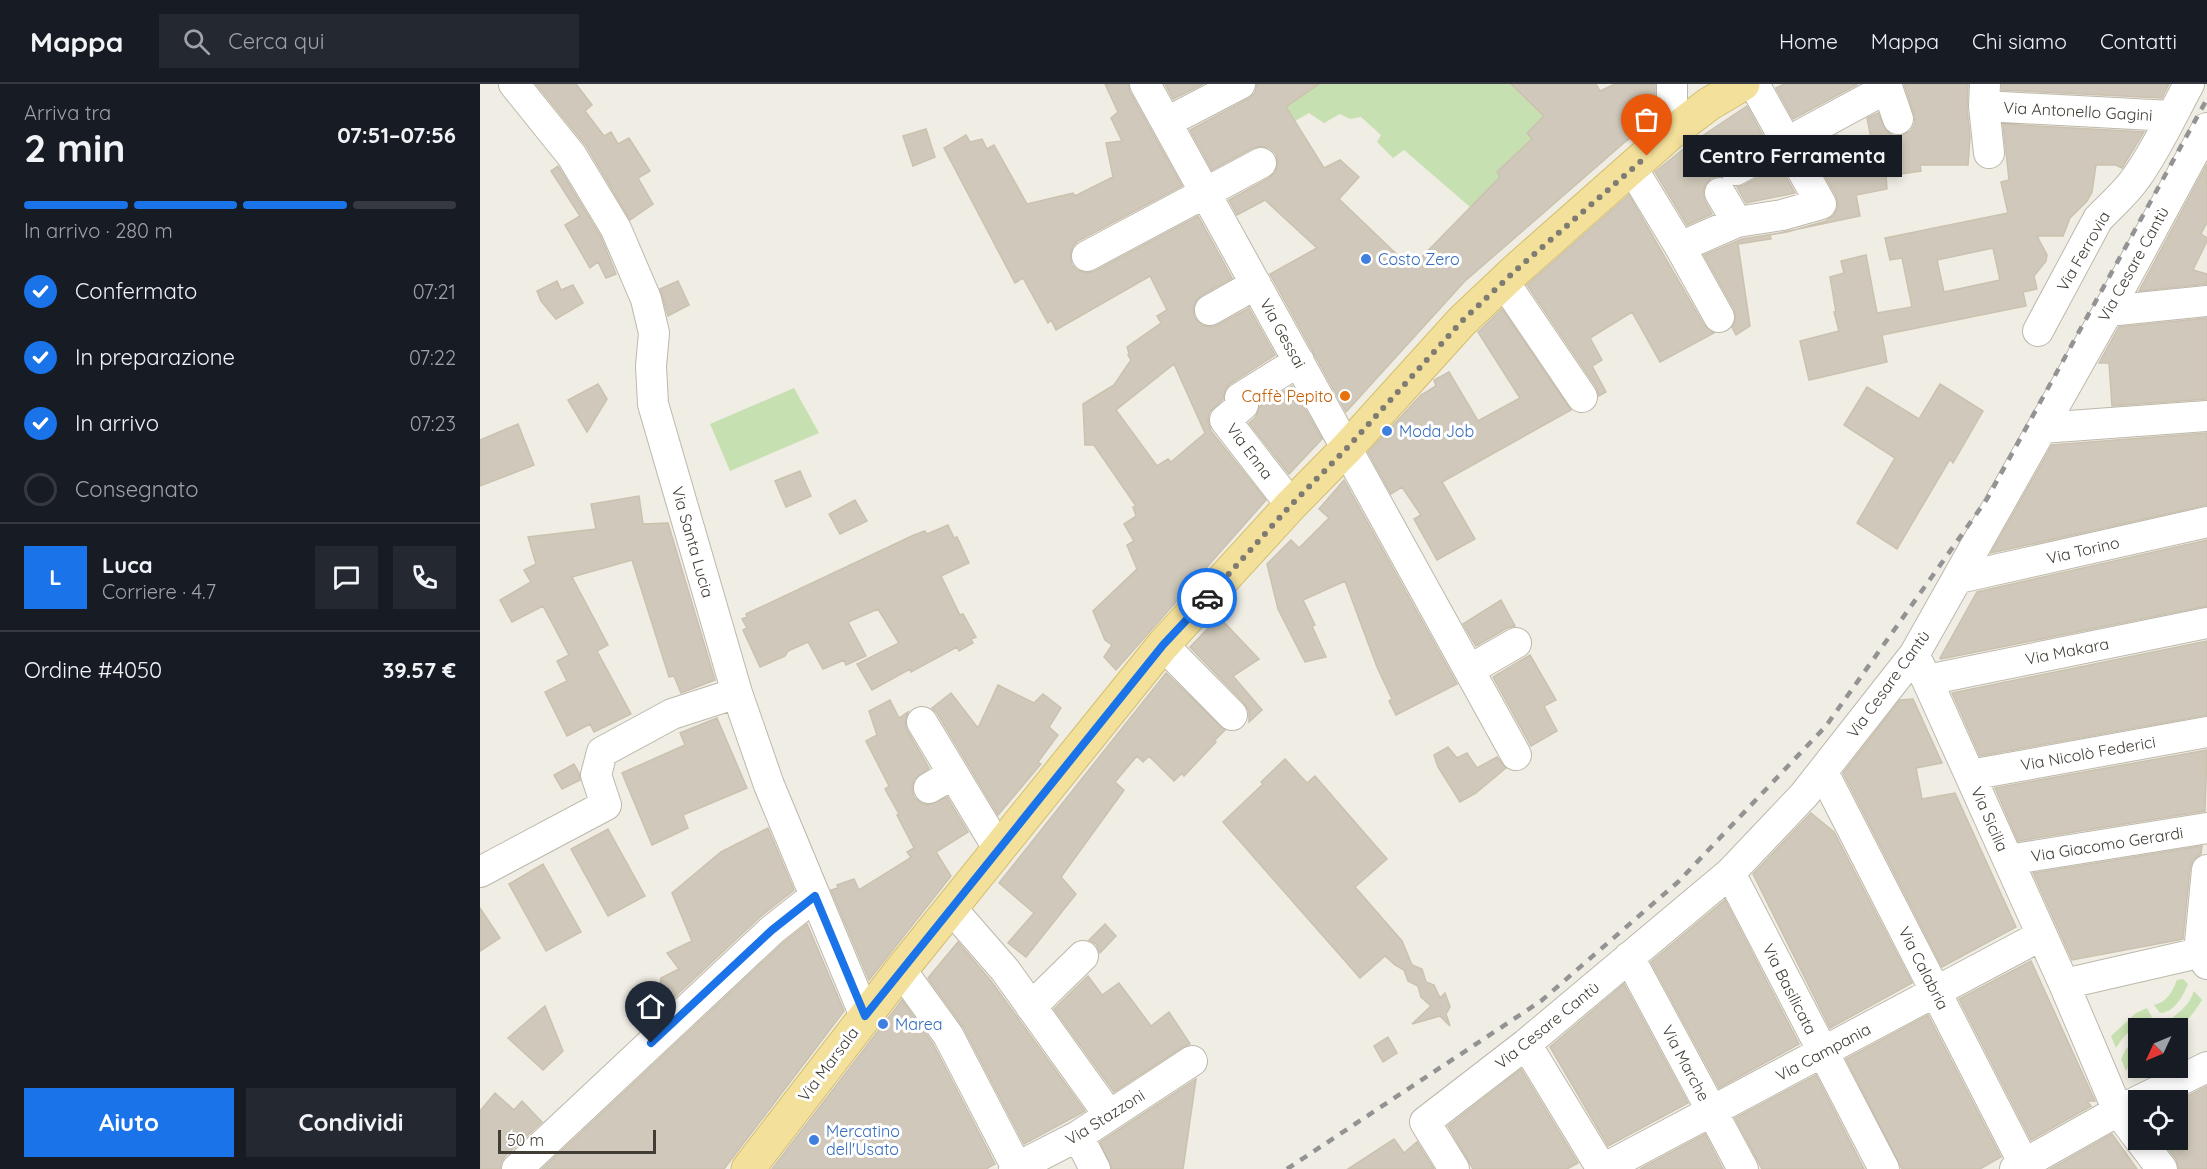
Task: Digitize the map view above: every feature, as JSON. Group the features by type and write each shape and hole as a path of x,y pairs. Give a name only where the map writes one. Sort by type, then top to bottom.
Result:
{"main road":[{"name":"Via Marsala","path":"748,1169 901,970 1163,645 1291,505 1347,448 1462,321 1672,132 1709,104 1743,84"}],"street":[{"name":"Via Santa Lucia","path":"514,84 572,156 594,189 616,229 646,299 654,333 651,366 653,404 737,693 769,785 865,1016"},
{"name":"Via Gessai","path":"1145,84 1516,755"},
{"path":"1167,122 1240,84"},
{"path":"1672,84 1672,132"},
{"path":"1680,247 1737,222 1782,215 1821,204 1754,84"},
{"name":"Via Ferrovia","path":"2038,331 2098,219 2110,205 2122,196 2137,176 2189,84"},
{"path":"1737,222 1728,182 1786,141 1886,86 1898,119"},
{"path":"1985,95 1989,153"},
{"name":"Via Antonello Gagini","path":"1985,95 2171,116"},
{"name":"Via Cesare Cantù","path":"1454,1169 1425,1122 1526,1044 1730,873 1921,667 1959,578 2207,128"},
{"path":"1087,256 1261,163"},
{"path":"1632,168 1719,317"},
{"path":"1504,282 1582,397"},
{"path":"1210,310 1256,284"},
{"path":"2108,311 2207,301"},
{"name":"Via Enna","path":"1291,505 1225,420 1243,405 1239,398 1299,361"},
{"path":"2042,428 2207,416"},
{"name":"Via Torino","path":"1959,578 2207,522"},
{"name":"Via Makara","path":"1921,667 2207,623"},
{"path":"1469,670 1516,643"},
{"path":"1163,645 1232,715"},
{"name":"Via Sicilia","path":"1921,667 2064,984 2118,1111 2128,1124"},
{"path":"480,872 606,805 596,775 602,752 672,714 737,693"},
{"path":"922,722 941,781 998,848"},
{"name":"Via Nicolò Federici","path":"1970,775 2207,732"},
{"name":"Via Calabria","path":"1823,772 1936,992 2020,1166"},
{"name":"Via Giacomo Gerardi","path":"2008,860 2207,828"},
{"path":"2064,984 2204,956 2207,870"},
{"name":"Via Basilicata","path":"1730,873 1884,1169"},
{"path":"517,1169 772,930 815,896"},
{"path":"951,908 1005,970 1109,1115"},
{"name":"Via Campania","path":"1603,1169 2042,935"},
{"path":"1031,1007 1083,956"},
{"name":"Via Marche","path":"1629,957 1743,1169"},
{"path":"901,970 948,1035 1016,1168"},
{"path":"1526,1044 1603,1169"},
{"name":"Via Stazzoni","path":"1016,1168 1078,1136 1192,1060"},
{"path":"2020,1166 2118,1111 2207,1067"},
{"path":"1078,1136 1095,1169"},
{"name":"Via Sicilia","path":"2147,1150 2162,1169"}],"green space":[{"path":"1301,84 1527,84 1519,92 1544,116 1528,133 1541,150 1518,153 1497,172 1504,182 1489,188 1470,207 1404,150 1393,158 1377,142 1381,135 1361,117 1350,119 1340,114 1324,123 1309,113 1295,121 1286,107"},
{"path":"794,388 819,433 730,471 710,424"},
{"path":"2183,979 2188,984 2181,998 2170,1010 2160,1013 2154,1005 2169,996 2177,980"},
{"path":"2194,991 2202,1000 2188,1019 2172,1018 2185,1006"},
{"path":"2147,1008 2152,1017 2131,1018"},
{"path":"2128,1020 2128,1033 2116,1048 2111,1036"},
{"path":"2128,1047 2126,1071 2121,1059"}],"building":[{"path":"536,84 576,84 592,105 585,111 604,136 611,132 618,144 629,138 650,171 638,178 653,204 630,220 587,147"},
{"path":"1105,84 1128,84 1130,92 1182,186 1078,241 1073,246 1070,255 1072,265 1077,270 1086,273 1095,271 1198,216 1232,278 1202,295 1196,301 1193,309 1195,318 1202,325 1210,327 1249,308 1275,355 1230,384 1225,390 1223,399 1209,413 1208,422 1211,431 1266,500 1116,670 1104,657 1112,645 1105,640 1093,611 1137,569 1127,545 1134,541 1124,524 1136,516 1133,507 1136,506 1094,445 1085,445 1083,404 1114,385 1131,360 1127,347 1161,323 1157,316 1167,310 1150,276 1056,330 1051,320 1048,323 1023,278 1015,283 944,148 966,135 970,142 982,139 987,149 994,145 1027,204 1073,193 1075,196 1113,177 1106,143 1122,141 1111,118 1118,112","holes":["1174,364 1205,433 1171,462 1168,459 1157,466 1116,410"]},
{"path":"1165,84 1203,84 1173,99"},
{"path":"1257,84 1319,84 1286,107 1324,168 1340,160 1359,177 1339,199 1411,268 1500,177 1497,172 1532,139 1527,133 1544,116 1511,84 1596,84 1600,91 1615,84 1655,84 1655,119 1625,142 1465,281 1346,412 1270,274 1317,248 1265,200 1237,215 1229,200 1275,173 1278,164 1276,154 1270,148 1261,146 1253,148 1212,170 1190,130 1248,99 1255,93"},
{"path":"1784,84 1858,84 1793,119 1776,88"},
{"path":"1904,84 1968,84 1967,108 1970,137 1968,165 1920,165 1921,171 1886,176 1887,189 1856,195 1860,216 1795,230 1826,221 1834,215 1838,206 1836,196 1810,149 1837,135 1842,159 1874,153 1867,118 1878,113 1887,132 1894,136 1911,131 1915,123"},
{"path":"2002,84 2169,84 2162,98 2002,90"},
{"path":"1747,106 1763,136 1728,155 1722,161 1719,169 1720,176 1711,178 1705,185 1703,193 1712,214 1687,225 1655,172 1687,146"},
{"path":"2003,124 2144,132 2122,168 2116,165 2096,165 2092,192 2087,201 2070,218 2063,236 2037,236 2047,255 2046,261 2034,276 2037,289 2023,292 2026,306 1882,335 1887,362 1809,380 1800,341 1839,331 1834,312 1836,312 1830,277 1844,273 1841,261 1866,255 1877,313 1912,307 1902,258 1890,260 1885,238 2008,213 2001,182 2009,180","holes":["1993,248 2000,280 1944,292 1937,260"]},
{"path":"926,129 935,157 913,166 903,136"},
{"path":"2207,164 2207,222 2201,234 2207,238 2207,241 2193,270 2207,274 2207,284 2139,291"},
{"path":"558,166 601,237 616,274 606,278 598,262 590,268 565,225 580,216 551,171"},
{"path":"1780,166 1795,193 1746,203 1737,187"},
{"path":"1629,195 1704,325 1714,333 1660,362 1632,312 1590,338 1602,360 1592,366 1606,392 1599,396 1596,387 1527,285"},
{"path":"1776,234 1770,235 1771,239 1738,244 1750,326 1736,335 1732,327 1736,318 1734,309 1704,255 1742,239"},
{"path":"557,281 561,290 573,285 583,303 556,319 541,301 537,291"},
{"path":"678,281 689,305 668,316 660,289"},
{"path":"1502,309 1571,410 1442,482 1475,539 1437,560 1414,519 1421,515 1402,487 1391,494 1368,452 1421,395 1436,386 1434,380 1449,372 1478,421 1520,398 1478,332"},
{"path":"2207,318 2207,399 2112,406 2109,363 2099,363 2119,327"},
{"path":"598,384 607,399 587,432 568,400"},
{"path":"1940,384 1983,411 1953,463 1950,459 1897,549 1857,523 1895,458 1844,425 1867,387 1919,419"},
{"path":"1292,386 1322,439 1289,474 1249,423 1255,418 1260,406"},
{"path":"518,424 534,465 480,486 480,440"},
{"path":"2207,433 2207,505 1991,553 2052,445"},
{"path":"800,471 811,496 786,507 775,481"},
{"path":"1344,480 1457,684 1396,715 1389,701 1392,699 1377,667 1345,581 1303,600 1326,657 1305,662 1278,609 1267,564 1291,540 1299,548 1329,518 1319,509"},
{"path":"639,496 643,524 668,523 715,680 681,693 674,676 669,677 632,560 572,577 608,645 597,651 631,714 594,732 590,724 567,736 545,692 567,681 557,661 569,655 543,606 512,622 500,600 531,582 524,570 536,564 528,537 596,529 591,504"},
{"path":"855,500 867,521 840,534 829,514"},
{"path":"948,525 954,538 957,537 969,563 941,576 960,615 963,614 976,637 971,639 973,643 959,651 957,647 872,690 857,664 899,643 878,609 848,622 866,656 846,665 844,660 823,669 808,642 760,667 743,630 747,628 742,619 747,617 746,614 914,535 925,531 927,534"},
{"path":"2207,540 2207,606 1940,658 1977,592"},
{"path":"1501,600 1515,626 1507,628 1476,646 1463,624"},
{"path":"1219,617 1259,659 1233,676 1262,710 1249,722 1249,711 1244,703 1190,647"},
{"path":"2207,641 2207,715 1980,756 1952,693"},
{"path":"1530,655 1556,700 1544,706 1557,731 1531,746 1493,677"},
{"path":"1166,673 1225,730 1184,776 1182,773 1174,781 1149,756 1143,762 1137,756 1115,782 1124,790 1061,877 1076,894 1026,957 1008,943 1034,913 999,883"},
{"path":"998,685 1034,703 1043,694 1061,708 1049,727 1058,735 1038,762 1041,764 998,815 932,708 951,693 978,728"},
{"path":"1913,699 1942,763 1916,768 1922,799 1955,793 2016,927 1942,967 1843,773 1900,700"},
{"path":"890,700 899,718 908,712 905,722 907,730 929,768 914,780 912,789 914,797 928,805 947,797 968,832 936,852 951,876 869,980 831,890 838,888 837,885 854,879 859,890 911,857 907,852 914,848 885,789 889,786 866,741 877,735 869,711"},
{"path":"717,718 747,788 683,815 688,828 652,845 622,773 685,745 680,733"},
{"path":"1448,747 1457,758 1467,753 1477,768 1497,757 1506,768 1476,793 1460,802 1438,767 1434,755"},
{"path":"2207,750 2205,811 2018,841 1995,788"},
{"path":"1285,759 1307,783 1315,776 1387,859 1355,887 1402,941 1412,965 1422,969 1426,982 1434,985 1440,998 1445,993 1450,1007 1446,1014 1450,1026 1440,1016 1412,1024 1431,1006 1421,997 1418,986 1408,981 1404,970 1385,956 1360,978 1223,822 1263,784 1261,782"},
{"path":"574,764 580,780 562,789 554,775"},
{"path":"1811,813 1834,832 1912,983 1830,1028 1753,874"},
{"path":"768,828 794,890 760,917 650,1020 647,1015 650,996 660,987 661,978 679,969 667,953 692,941 672,893 721,852"},
{"path":"608,829 645,896 608,916 571,849"},
{"path":"2202,846 2201,854 2193,860 2190,868 2183,939 2072,960 2033,873"},
{"path":"543,864 581,932 546,951 509,884"},
{"path":"1725,900 1799,1044 1719,1088 1651,962"},
{"path":"480,908 500,938 480,951"},
{"path":"807,924 844,1011 724,1169 542,1169 783,943"},
{"path":"1105,924 1116,936 1100,953 1096,944 1089,940"},
{"path":"958,942 991,981 1085,1111 1024,1144 963,1027 928,978"},
{"path":"2031,961 2095,1101 2087,1101 2091,1106 2031,1140 1959,999"},
{"path":"1088,976 1102,995 1119,983 1151,1026 1169,1012 1190,1044 1114,1092 1054,1009"},
{"path":"1624,984 1688,1103 1608,1146 1550,1047"},
{"path":"902,1000 933,1044 995,1164 986,1169 772,1169"},
{"path":"545,1006 563,1051 543,1070 508,1038"},
{"path":"1928,1015 2001,1157 1980,1169 1902,1169 1846,1059"},
{"path":"1388,1037 1397,1053 1383,1062 1374,1046"},
{"path":"1521,1069 1578,1163 1567,1169 1473,1169 1448,1126"},
{"path":"1816,1075 1864,1169 1762,1169 1735,1118"},
{"path":"1196,1079 1183,1169 1112,1169 1100,1142"},
{"path":"2207,1086 2207,1169 2179,1169 2176,1159 2169,1150 2188,1150 2188,1096"},
{"path":"495,1093 514,1110 522,1101 542,1122 505,1156 500,1169 480,1169 480,1111"},
{"path":"1705,1134 1723,1169 1640,1169"},
{"path":"2112,1134 2137,1169 2050,1169"},
{"path":"1394,1139 1404,1153 1417,1142 1434,1169 1348,1169"}],"railway":[{"path":"1287,1169 1541,1001 1678,882 1826,726 1987,499 2207,99"}],"way so far":[{"path":"1207,598 1462,321 1516,270 1647,156"}],"place":[{"name":"Centro Ferramenta","path":"1647,156"},
{"name":"Costo Zero","path":"1366,259"},
{"name":"Caffè Pepito","path":"1345,396"},
{"name":"Moda Job","path":"1387,431"},
{"name":"Marea","path":"883,1024"},
{"name":"Mercatino dell'Usato","path":"814,1140"}],"route":[{"path":"651,1043 772,930 815,896 865,1016 1163,645 1207,598"}]}
